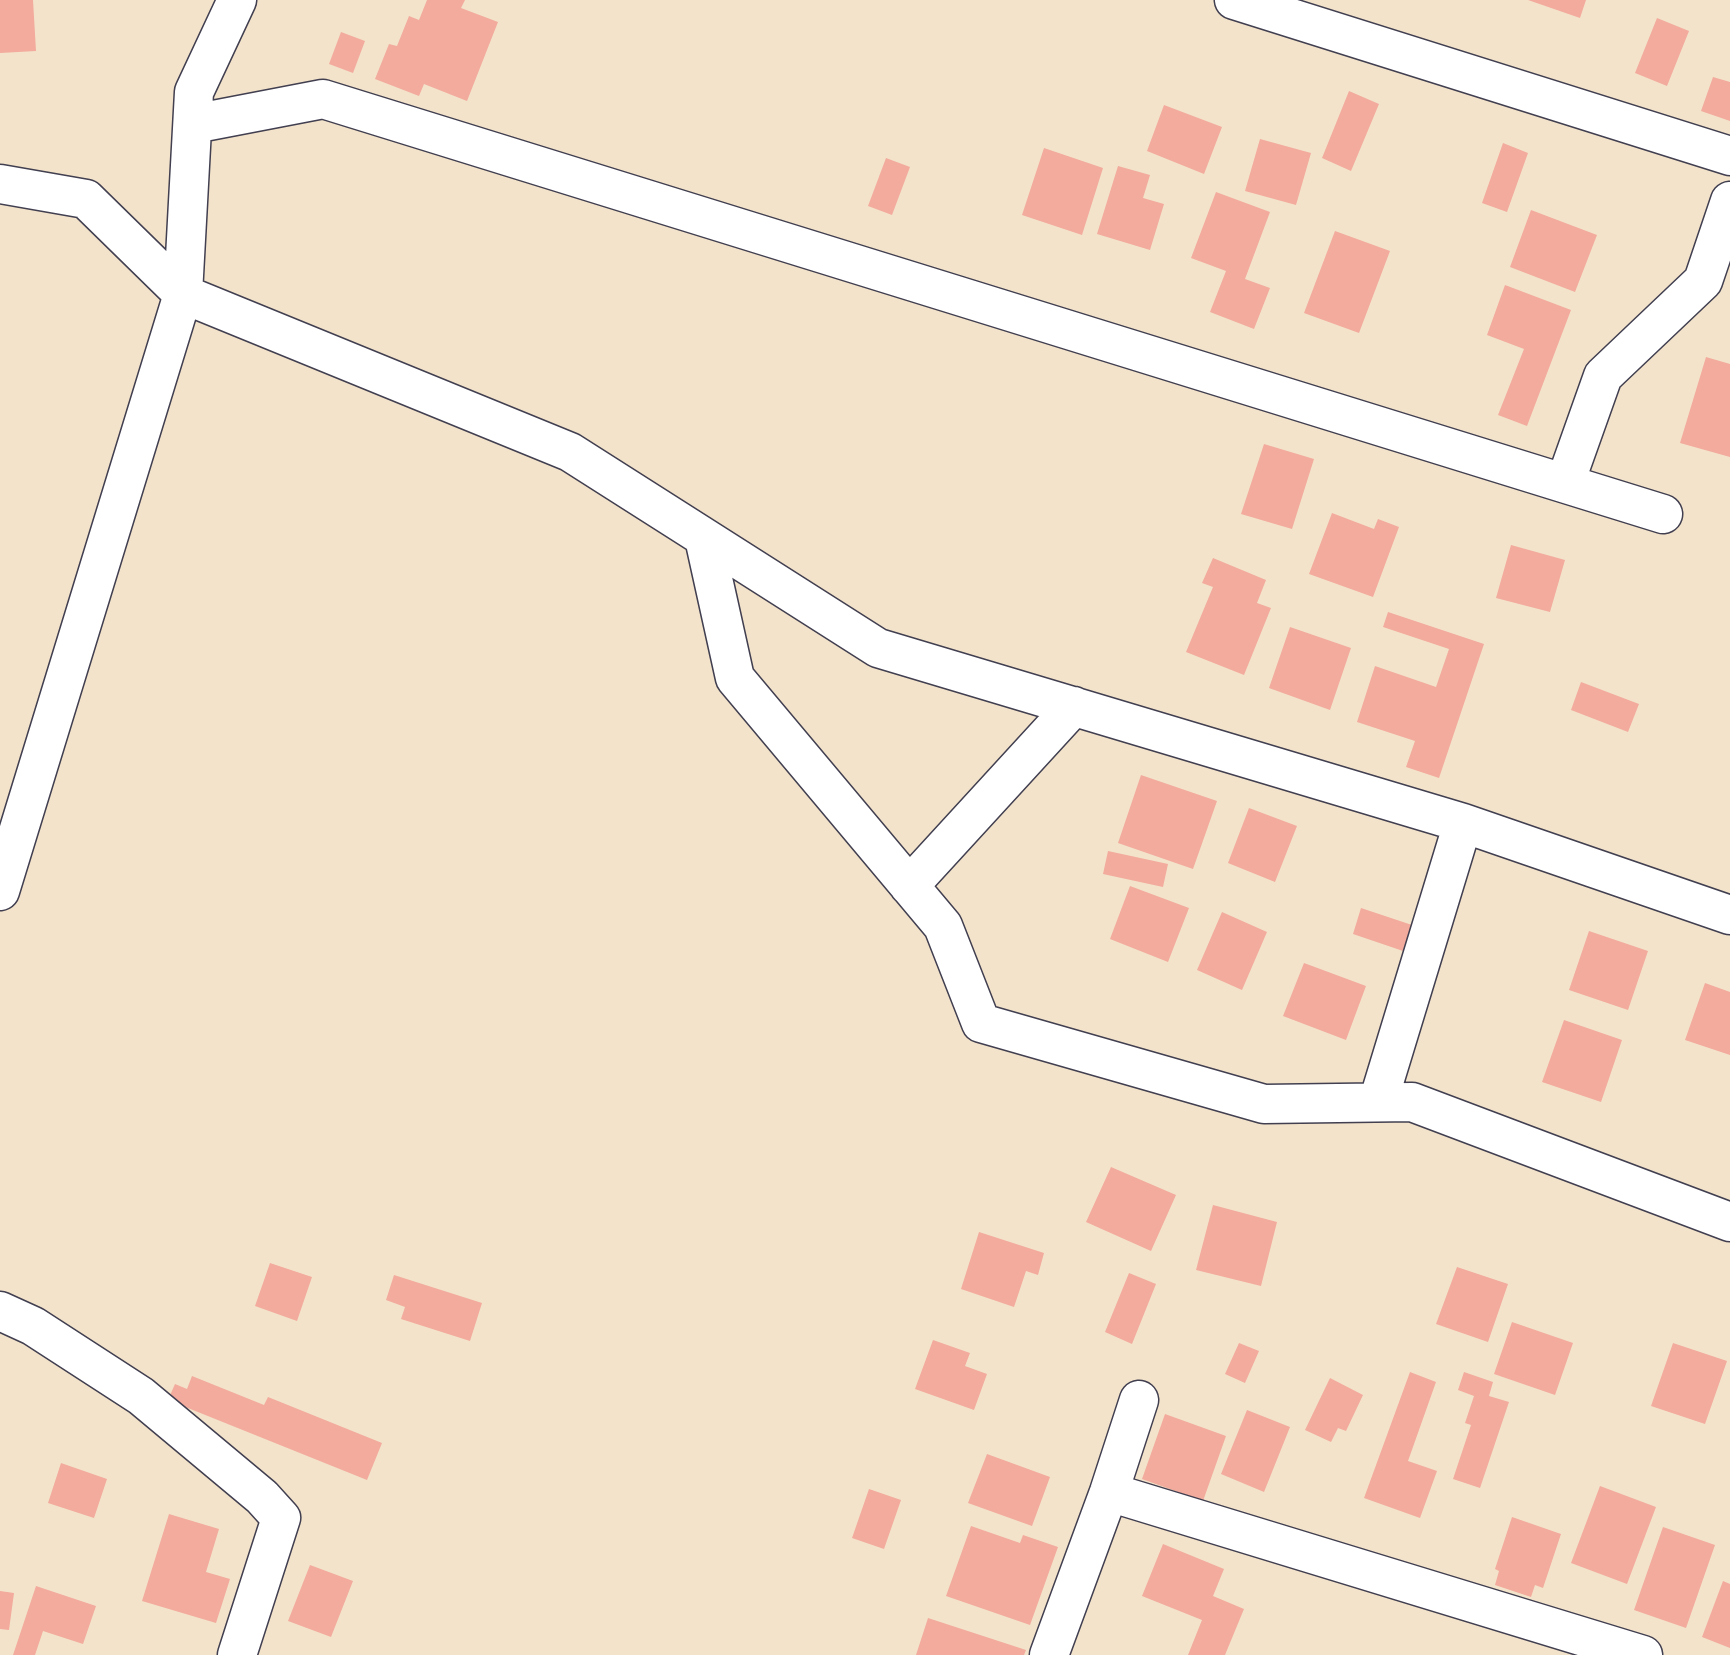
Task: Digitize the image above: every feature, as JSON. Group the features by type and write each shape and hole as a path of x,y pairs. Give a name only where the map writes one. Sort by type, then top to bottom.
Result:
{"street":[{"path":"0,891 183,294 194,92 237,0"},
{"path":"1234,0 1730,156"},
{"path":"193,124 323,99 1663,514"},
{"path":"0,184 86,199 183,294 570,452 878,648 1463,822 1730,915"},
{"path":"1565,483 1604,376 1703,281 1730,201"},
{"path":"704,538 735,678 943,926 981,1023 1264,1104 1412,1102 1730,1222"},
{"path":"909,886 1074,706"},
{"path":"1378,1102 1463,822"},
{"path":"0,1311 33,1326 141,1396 262,1497 281,1518 237,1655"},
{"path":"1049,1655 1109,1492 1139,1400"},
{"path":"1109,1492 1643,1655"}],"building":[{"path":"0,0 33,0 36,51 0,53"},
{"path":"427,0 465,0 461,8 498,22 467,101 424,84 419,96 375,79 389,44 397,46 409,16 419,20"},
{"path":"1528,0 1586,0 1580,18"},
{"path":"1657,18 1689,31 1667,86 1635,73"},
{"path":"341,32 365,41 353,73 329,64"},
{"path":"1713,77 1730,82 1730,121 1701,111"},
{"path":"1349,91 1379,104 1351,171 1322,158"},
{"path":"1164,105 1222,127 1204,174 1147,151"},
{"path":"1260,139 1311,153 1296,205 1245,191"},
{"path":"1503,143 1528,153 1507,212 1482,203"},
{"path":"1044,148 1103,168 1082,235 1022,215"},
{"path":"886,158 910,167 892,215 868,206"},
{"path":"1118,166 1150,175 1143,198 1164,204 1150,250 1097,234"},
{"path":"1216,192 1270,212 1245,279 1270,288 1254,329 1210,312 1226,271 1191,258"},
{"path":"1531,210 1597,235 1575,292 1510,267"},
{"path":"1335,231 1390,251 1359,333 1304,313"},
{"path":"1505,285 1571,310 1527,426 1498,415 1524,349 1487,335"},
{"path":"1706,357 1730,364 1730,457 1680,443"},
{"path":"1264,444 1314,459 1292,529 1241,514"},
{"path":"1332,513 1374,529 1378,519 1399,527 1373,597 1309,574"},
{"path":"1511,545 1565,560 1550,612 1496,598"},
{"path":"1213,558 1266,580 1257,603 1271,608 1244,675 1186,652 1213,587 1202,583"},
{"path":"1388,612 1484,644 1439,778 1406,767 1415,741 1357,722 1375,666 1436,687 1449,649 1383,627"},
{"path":"1290,627 1351,648 1330,710 1269,688"},
{"path":"1581,682 1639,704 1628,732 1571,710"},
{"path":"1141,775 1217,801 1193,869 1118,843"},
{"path":"1249,808 1297,826 1275,882 1228,863"},
{"path":"1108,851 1168,864 1163,887 1103,874"},
{"path":"1130,886 1189,908 1168,962 1110,939"},
{"path":"1361,908 1415,926 1406,952 1353,934"},
{"path":"1222,912 1267,932 1242,990 1197,970"},
{"path":"1589,931 1648,951 1628,1010 1569,990"},
{"path":"1304,963 1366,986 1346,1040 1283,1016"},
{"path":"1705,983 1730,992 1730,1055 1685,1040"},
{"path":"1564,1020 1622,1040 1601,1102 1542,1082"},
{"path":"1111,1167 1176,1195 1151,1251 1086,1222"},
{"path":"1213,1205 1277,1222 1261,1286 1196,1270"},
{"path":"979,1232 1044,1253 1038,1275 1026,1271 1014,1307 961,1289"},
{"path":"270,1263 312,1277 297,1321 255,1306"},
{"path":"1457,1267 1508,1284 1488,1342 1436,1324"},
{"path":"1129,1273 1156,1284 1132,1344 1105,1332"},
{"path":"394,1275 482,1303 470,1341 401,1319 405,1307 386,1300"},
{"path":"1512,1322 1573,1343 1555,1395 1494,1374"},
{"path":"933,1340 970,1353 965,1366 987,1374 974,1410 915,1389"},
{"path":"1239,1343 1259,1351 1245,1383 1225,1374"},
{"path":"1673,1343 1727,1361 1705,1424 1651,1406"},
{"path":"1410,1372 1436,1382 1408,1461 1437,1471 1420,1518 1364,1498"},
{"path":"1464,1372 1493,1382 1489,1396 1509,1402 1480,1488 1453,1479 1471,1425 1465,1423 1474,1396 1458,1390"},
{"path":"192,1376 264,1405 268,1397 382,1443 367,1480 168,1400 175,1384 187,1389"},
{"path":"1330,1378 1363,1395 1346,1431 1338,1428 1331,1442 1305,1430"},
{"path":"1247,1410 1290,1427 1264,1492 1221,1474"},
{"path":"1165,1414 1226,1436 1203,1501 1142,1479"},
{"path":"987,1454 1050,1477 1032,1526 968,1503"},
{"path":"61,1463 107,1479 94,1518 48,1503"},
{"path":"1600,1486 1656,1507 1627,1584 1571,1563"},
{"path":"869,1489 901,1500 884,1549 852,1538"},
{"path":"169,1514 219,1529 206,1572 230,1579 216,1623 142,1601"},
{"path":"1512,1517 1561,1534 1543,1588 1535,1585 1531,1597 1495,1585 1499,1571 1495,1569"},
{"path":"971,1526 1020,1543 1023,1535 1058,1547 1030,1625 946,1596"},
{"path":"1663,1527 1715,1545 1686,1628 1634,1610"},
{"path":"1163,1544 1224,1569 1213,1596 1244,1609 1225,1655 1188,1655 1202,1620 1142,1596"},
{"path":"310,1565 353,1581 331,1637 288,1621"},
{"path":"1723,1581 1730,1584 1730,1648 1702,1637"},
{"path":"36,1586 96,1606 83,1644 43,1631 35,1655 13,1655"},
{"path":"0,1591 14,1593 9,1630 0,1629"},
{"path":"928,1618 1026,1650 1024,1655 916,1655"}]}
